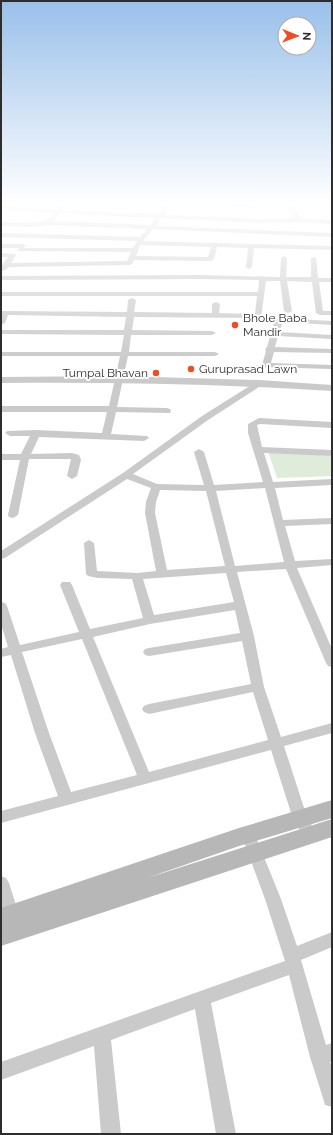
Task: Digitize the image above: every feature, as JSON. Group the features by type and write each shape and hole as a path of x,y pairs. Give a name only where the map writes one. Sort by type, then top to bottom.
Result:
{"main road":[{"path":"6,917 305,827 332,809"},
{"path":"305,827 332,828"},
{"path":"1,935 252,843"}],"street":[{"path":"11,257 5,265 1,277 160,285 261,294"},
{"path":"248,267 249,257"},
{"path":"5,265 130,263 132,258 211,259 209,269"},
{"path":"284,258 283,278 288,311"},
{"path":"314,258 315,280 320,313 332,313"},
{"path":"1,294 263,278 332,280"},
{"path":"1,323 5,313 258,316 263,278"},
{"path":"106,436 111,409 125,354 132,300"},
{"path":"215,316 216,304"},
{"path":"332,323 281,320 278,322 269,349 266,365 332,367"},
{"path":"1,332 212,334"},
{"path":"274,334 332,337"},
{"path":"269,349 332,351"},
{"path":"1,354 215,354"},
{"path":"1,380 119,379 259,383 332,388"},
{"path":"1,556 126,475 205,418 259,383"},
{"path":"1,409 111,409 167,411"},
{"path":"332,425 259,421 252,424 253,433 269,485 290,564 332,663"},
{"path":"10,433 144,438"},
{"path":"13,515 25,456 36,433"},
{"path":"259,450 332,453"},
{"path":"199,452 231,568 248,636 258,687 275,742 305,827"},
{"path":"1,457 76,457 72,476"},
{"path":"126,475 156,487 210,488 332,482"},
{"path":"156,487 150,513 162,574"},
{"path":"278,522 332,521"},
{"path":"89,543 92,574 137,576 231,568 332,562"},
{"path":"137,576 150,620"},
{"path":"66,585 144,778"},
{"path":"1,653 150,620 240,604"},
{"path":"1,606 42,732 66,798"},
{"path":"149,652 248,636"},
{"path":"149,709 258,687"},
{"path":"1,817 66,798 332,728"},
{"path":"252,843 326,1055 332,1098"},
{"path":"1,883 6,917"},
{"path":"1,1071 202,999 294,960 332,939"},
{"path":"202,999 226,1134"},
{"path":"102,1034 111,1134"}],"green space":[{"path":"268,451 332,456 332,476 277,478"}],"place":[{"name":"Bhole Baba Mandir","path":"235,325"},
{"name":"Guruprasad Lawn","path":"191,369"},
{"name":"Tumpal Bhavan","path":"156,373"}]}
